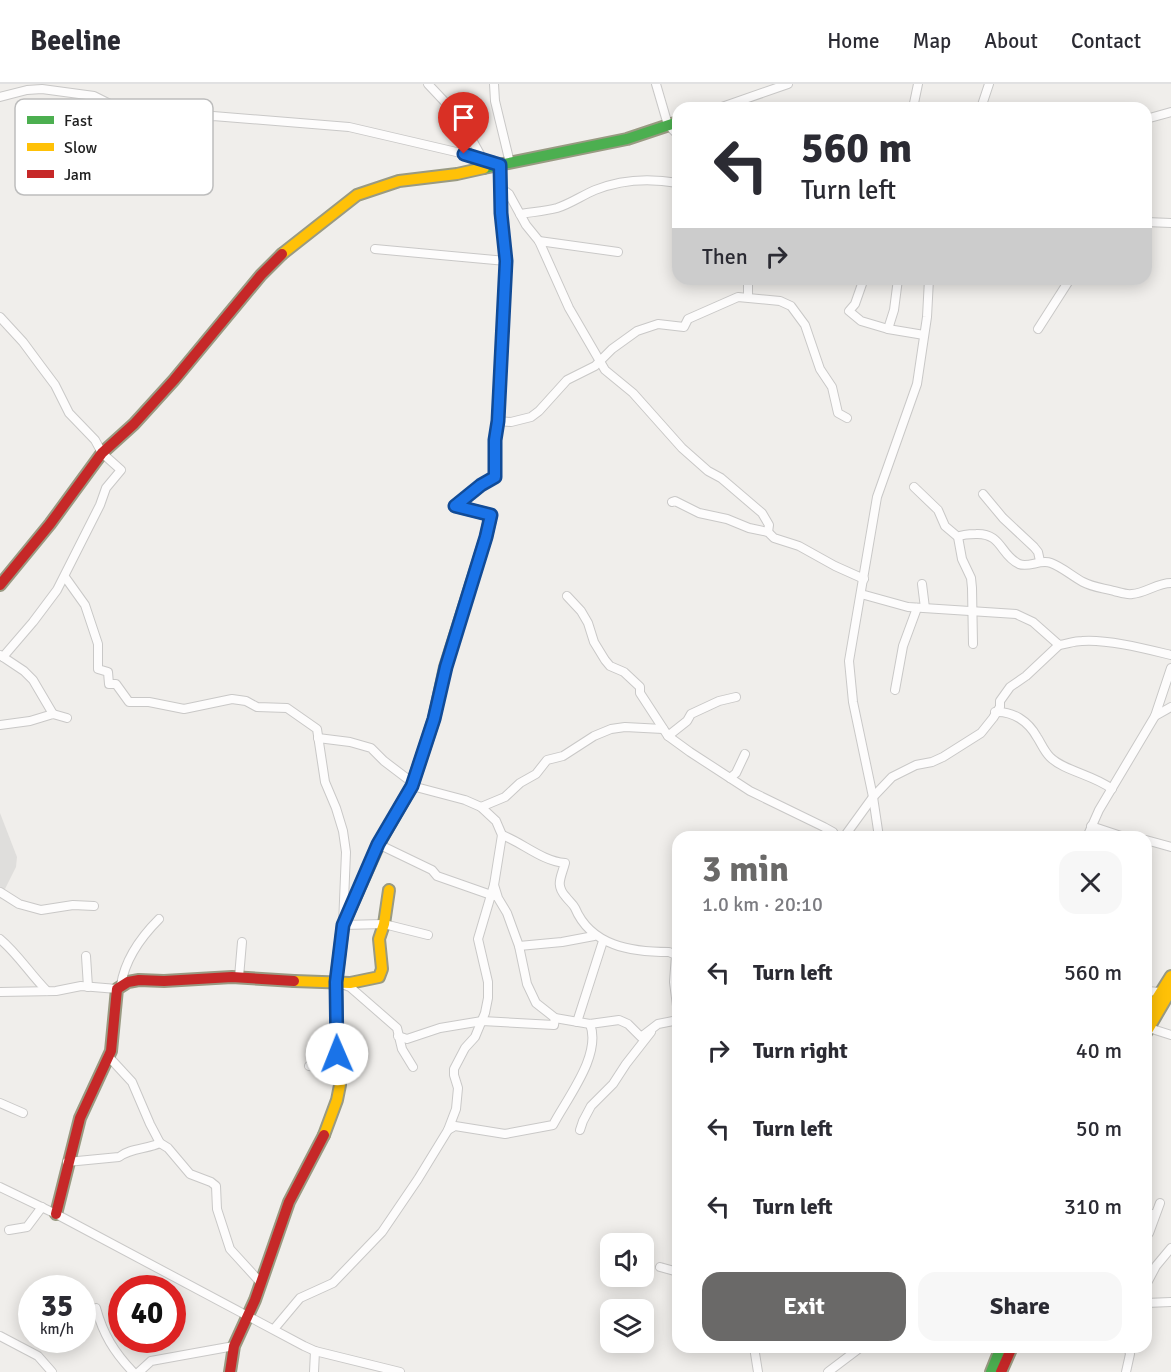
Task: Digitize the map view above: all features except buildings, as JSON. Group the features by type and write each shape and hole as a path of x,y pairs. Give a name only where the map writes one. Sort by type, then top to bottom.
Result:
{"street":[{"path":"428,84 460,118 482,158"},
{"path":"455,506 495,477 495,440 498,421 506,261 501,188 505,164 494,84"},
{"path":"656,84 672,122"},
{"path":"736,102 788,84"},
{"path":"915,102 918,84"},
{"path":"983,102 988,84"},
{"path":"0,97 27,90 42,89 94,96 100,99"},
{"path":"1152,117 1171,112"},
{"path":"213,116 349,127 505,164"},
{"path":"0,585 50,524 102,453 134,424 174,380 261,275 283,253 357,195 399,181 457,174 547,157 627,139 672,124"},
{"path":"520,214 558,208 612,184 641,179 672,182"},
{"path":"501,188 509,194 539,241 569,308 602,361 605,370 633,393 682,448 762,513 769,525 768,532"},
{"path":"1152,222 1171,223"},
{"path":"539,241 618,252"},
{"path":"375,249 506,261"},
{"path":"748,285 748,297"},
{"path":"862,285 855,304 849,311 861,321 888,329 924,335"},
{"path":"888,329 894,310 897,285"},
{"path":"878,831 849,681 849,661 877,497 917,384 928,285"},
{"path":"1038,329 1066,285"},
{"path":"498,421 511,422 531,417 567,380 595,366 612,349 637,331 658,324 684,327 688,319 738,297 780,301 790,306 805,325 820,369 832,387 838,413 847,418"},
{"path":"0,317 55,385 69,413 95,440 102,453 121,470 106,488 65,577 33,622 1,656 33,680 53,714"},
{"path":"914,487 938,510 945,526 958,537 962,559 971,578 973,644"},
{"path":"983,494 1003,518 1034,547 1040,561"},
{"path":"672,501 699,513 768,532 774,538 799,546 864,579"},
{"path":"343,925 378,844 412,786 434,719 446,667 486,537 491,515 455,506"},
{"path":"958,537 987,534 1020,564 1048,562 1092,586 1130,595 1148,591 1164,583 1171,583"},
{"path":"65,577 85,605 98,644 98,669 108,672 109,684 116,684 129,702 149,702 184,709 232,699 246,701 257,707 280,706 296,713 317,729 325,782 343,831 346,852 343,925 336,982 337,1054 340,1070 338,1092 328,1126 289,1202 261,1283 234,1346 230,1372"},
{"path":"895,690 903,646 921,608 922,584"},
{"path":"861,594 890,603 921,608 973,610 1022,616 1034,622 1059,645"},
{"path":"567,596 581,611 588,623 594,642 605,660 610,666 624,672 640,687 640,693 665,733 730,778 770,802 831,831"},
{"path":"848,831 873,797 892,777 903,770 943,757 981,733 993,718 1010,687 1026,676 1059,645 1091,640 1135,646 1171,655"},
{"path":"1088,831 1155,716 1171,668"},
{"path":"481,807 505,796 520,783 536,774 548,760 563,756 594,736 610,729 625,727 665,733 687,721 692,714 715,703 736,697"},
{"path":"1155,716 1171,707"},
{"path":"995,712 1007,712 1018,717 1032,728 1049,756 1057,762 1104,782 1113,789"},
{"path":"0,725 30,721 53,714 68,718"},
{"path":"274,1329 300,1298 333,1283 382,1232 448,1130 456,1109 458,1088 454,1068 475,1036 488,998 488,982 477,939 494,896 501,835 496,821 481,807 465,800 412,786 409,780 370,748 350,742 318,738"},
{"path":"730,778 736,772 745,754"},
{"path":"1091,825 1108,831"},
{"path":"501,835 544,858 565,863 560,891 574,906 594,936 603,941 641,950 672,953"},
{"path":"1152,842 1171,847"},
{"path":"378,844 432,870 437,876 494,896 507,913 519,946 531,994 536,1003 555,1018 590,1024 619,1020 628,1024 641,1037 653,1029"},
{"path":"344,883 361,884"},
{"path":"0,992 47,991 81,986 119,987 130,980 239,977 336,982 368,981 379,976 382,969 380,939 389,890"},
{"path":"0,892 19,904 41,910 73,905 94,906"},
{"path":"56,1214 67,1162 80,1118 111,1051 119,987 124,971 142,938 159,919"},
{"path":"343,925 384,924 428,935"},
{"path":"519,946 594,936"},
{"path":"0,939 21,958 33,978 47,991"},
{"path":"577,1022 603,941"},
{"path":"239,977 242,942"},
{"path":"86,956 88,987"},
{"path":"1152,1020 1171,976"},
{"path":"336,982 350,987 397,1028 402,1049 412,1067"},
{"path":"1152,1008 1166,991"},
{"path":"398,1036 407,1039 440,1028 482,1021 554,1025 555,1018"},
{"path":"580,1130 591,1106 613,1084 657,1024 672,1021"},
{"path":"448,1130 455,1126 505,1134 553,1125 580,1078 592,1050 590,1024"},
{"path":"1152,1031 1171,1035"},
{"path":"108,1056 132,1082 160,1143 168,1148 190,1174 216,1186 217,1209 230,1249 261,1283"},
{"path":"309,1066 340,1070"},
{"path":"0,1102 23,1113"},
{"path":"67,1162 119,1157 124,1153 160,1143"},
{"path":"0,1187 56,1214 315,1351 400,1372"},
{"path":"1152,1224 1160,1203"},
{"path":"9,1230 27,1227 42,1207"},
{"path":"1152,1274 1171,1248"},
{"path":"660,1268 672,1271"},
{"path":"1152,1303 1171,1302"},
{"path":"96,1308 104,1335 110,1346 133,1372"},
{"path":"0,1336 38,1356 52,1372"},
{"path":"139,1372 151,1361 234,1346"},
{"path":"314,1372 315,1351"},
{"path":"755,1353 758,1372"},
{"path":"828,1372 853,1353"},
{"path":"991,1372 999,1353"},
{"path":"1001,1372 1009,1353"},
{"path":"1126,1372 1130,1353"}],"shaded area":[{"path":"0,813 17,857 16,867 0,899"}],"traffic: fast":[{"path":"484,168 627,139 672,124"},
{"path":"991,1372 999,1353"}],"traffic: slow":[{"path":"282,254 357,195 399,181 457,174 484,168"},
{"path":"324,1135 340,1085 336,982 343,925 381,840"},
{"path":"294,981 350,983 379,977 382,969 379,939 384,924 389,890"},
{"path":"1152,1006 1171,976"},
{"path":"1152,1023 1171,990"}],"traffic: jam":[{"path":"0,585 50,524 102,453 134,424 174,380 261,275 282,254"},
{"path":"381,840 412,786 434,719 445,667 491,515 455,506"},
{"path":"56,1214 80,1118 111,1051 117,989 128,982 139,980 164,981 232,977 294,981"},
{"path":"230,1372 234,1346 255,1300 289,1202 324,1135"},
{"path":"1001,1372 1009,1353"}],"route":[{"path":"337,1054 336,982 343,925 378,844 412,786 434,719 446,667 491,515 455,506 495,477 495,440 498,421 506,261 501,213 500,165 464,154"}]}
